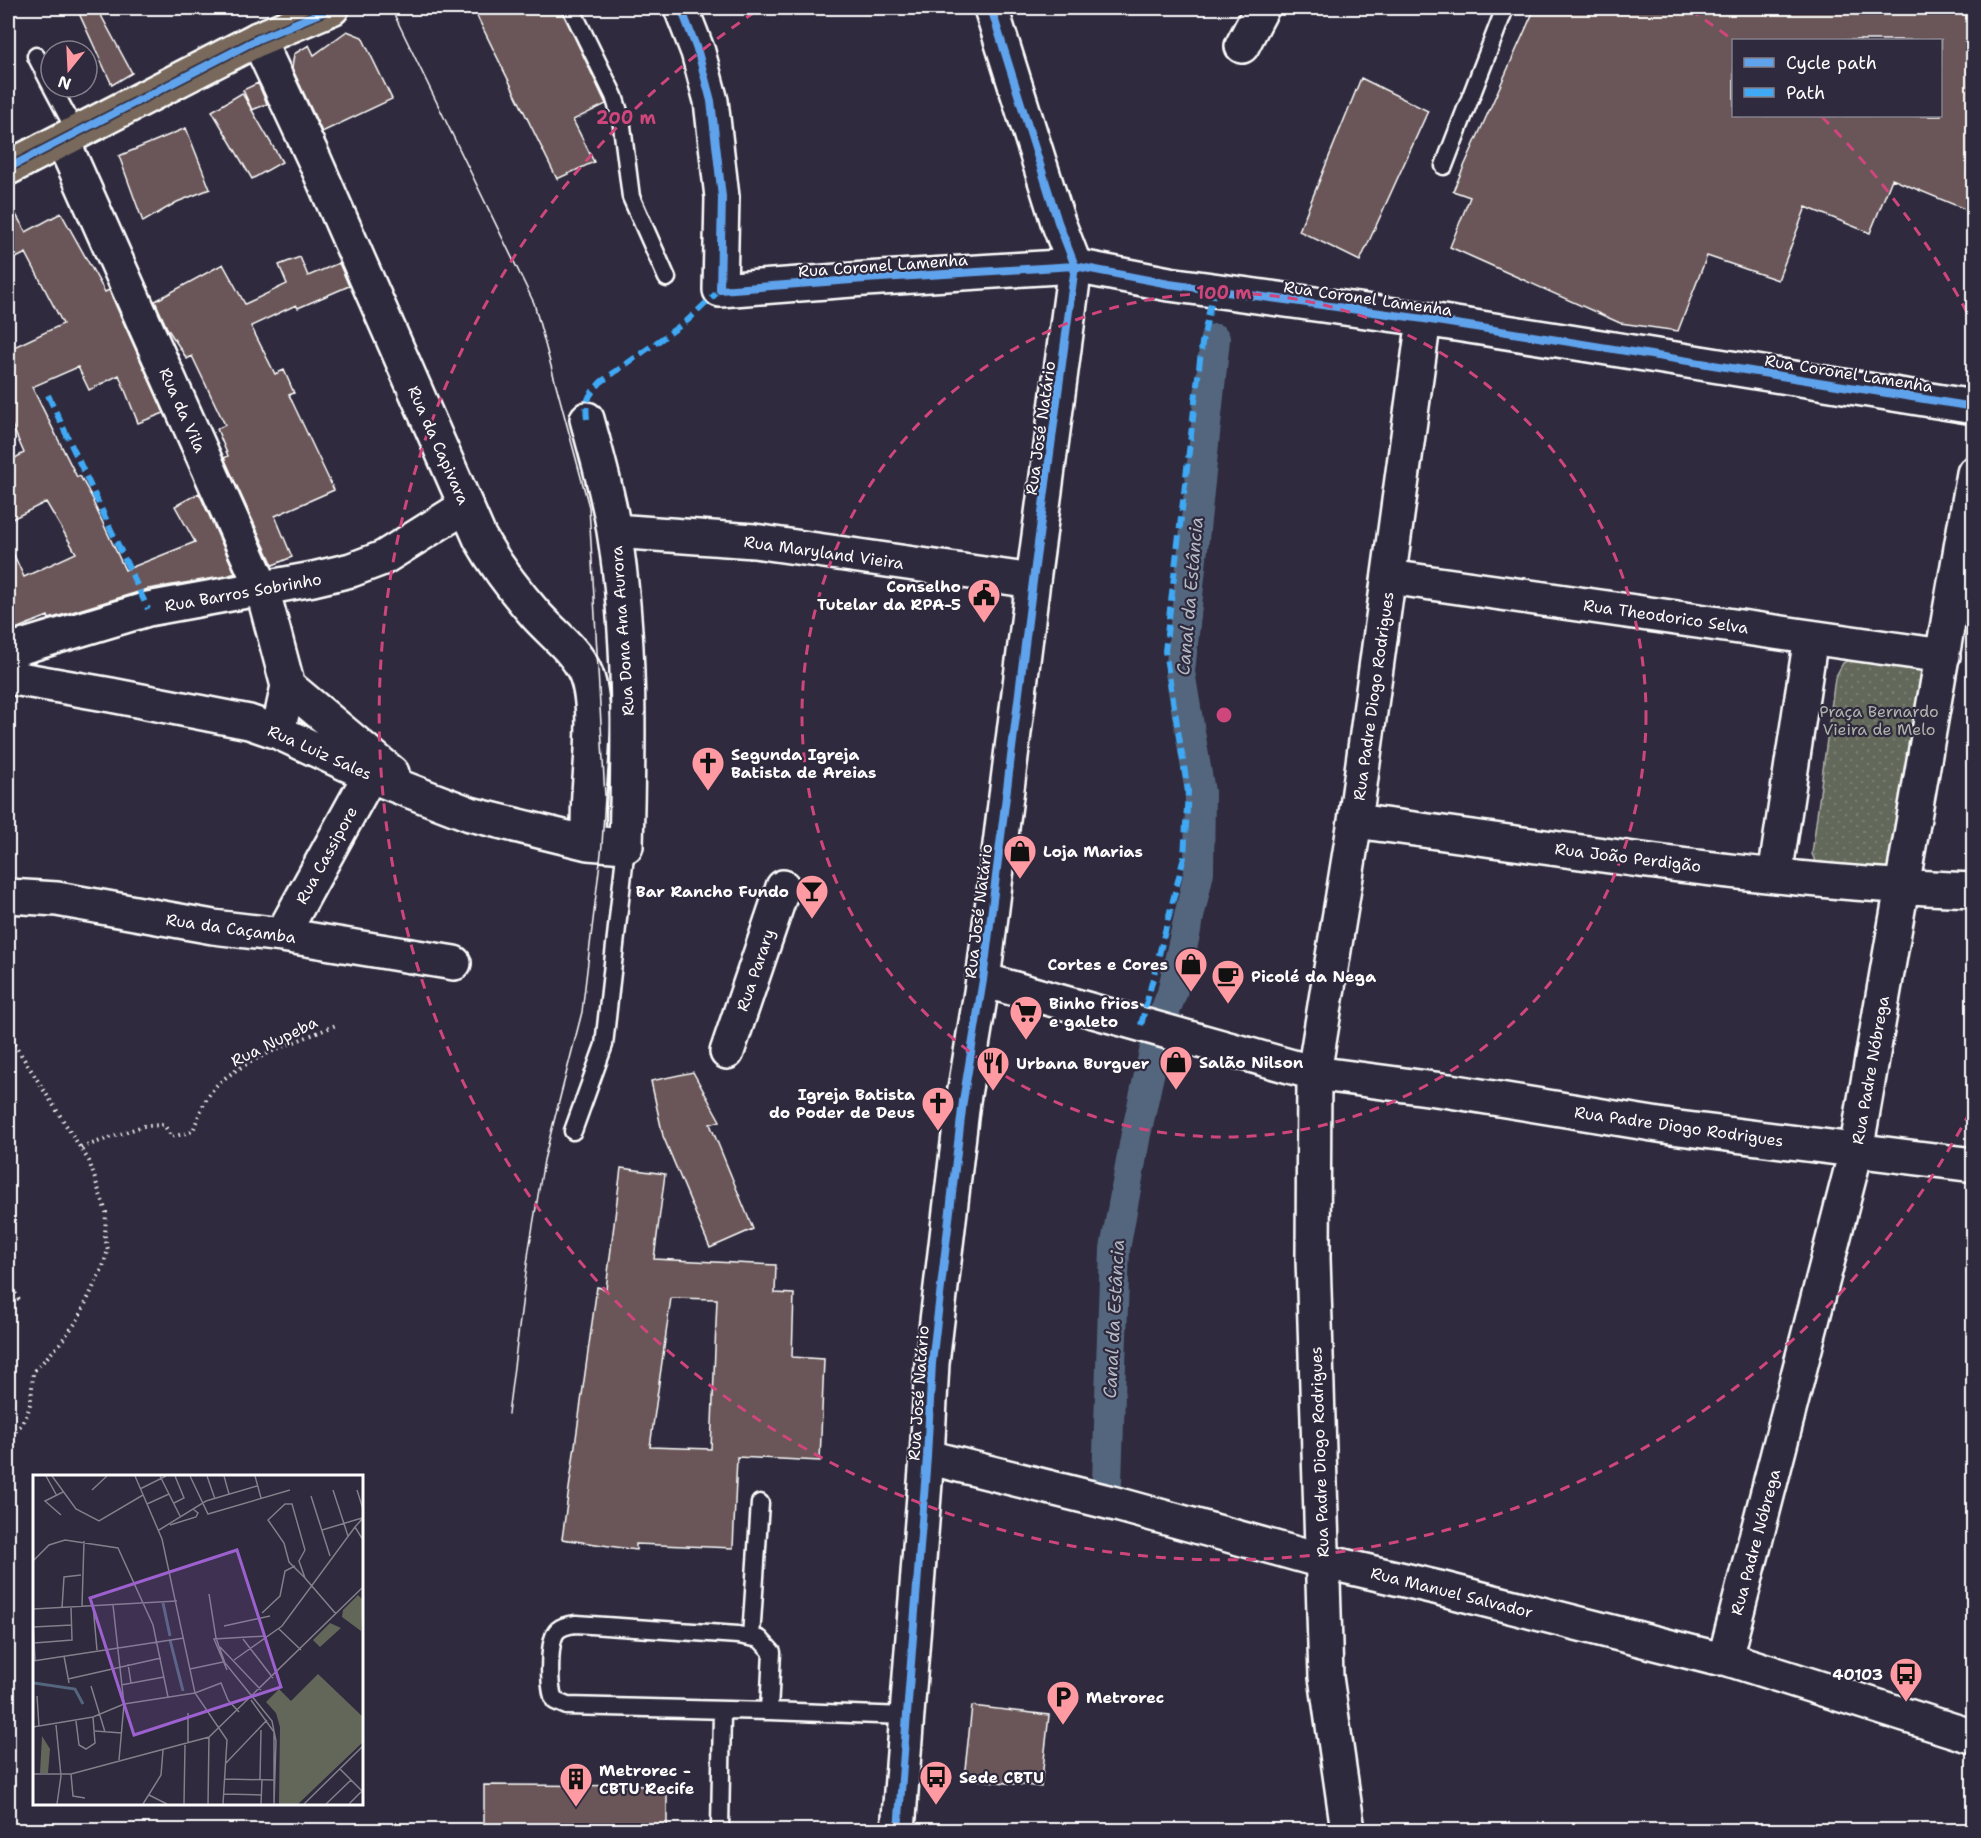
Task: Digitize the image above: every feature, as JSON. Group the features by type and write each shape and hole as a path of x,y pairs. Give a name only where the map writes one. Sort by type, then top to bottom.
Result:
{"main road":[{"path":"8,168 258,39 332,8"}],"street":[{"name":"Rua Coronel Lamenha","path":"681,8 698,52 711,101 722,197 720,290 1075,267 1169,284 1424,319 1974,407"},
{"name":"Rua José Natário","path":"898,1830 932,1363 963,1101 983,980 1075,267 1058,222 991,8"},
{"path":"1242,46 1262,8"},
{"name":"Rua da Capivara","path":"258,39 315,161 480,538 494,562 537,617 577,658 585,671 591,692 592,715 588,843"},
{"name":"Rua da Vila","path":"70,137 262,588 288,686 278,732"},
{"name":"Rua Padre Diogo Rodrigues","path":"1348,1830 1326,1677 1313,1258 1314,1073 1355,821 1424,319"},
{"name":"Rua Dona Ana Aurora","path":"587,419 601,469 614,531 624,610 629,724 626,846"},
{"name":"Rua Padre Nóbrega","path":"1725,1658 1856,1151 1974,473"},
{"name":"Rua Barros Sobrinho","path":"8,651 148,609 351,570 383,558 466,506"},
{"name":"Rua Maryland Vieira","path":"614,531 754,541 1033,581"},
{"name":"Rua Theodorico Selva","path":"1389,577 1943,656"},
{"path":"1774,876 1811,637"},
{"name":"Rua Luiz Sales","path":"8,677 249,722 278,732 370,775 470,814 588,843 626,846"},
{"path":"288,686 417,794"},
{"name":"Rua Cassipore","path":"282,934 370,775"},
{"name":"Rua João Perdigão","path":"1355,821 1774,876 1902,888 1974,890"},
{"name":"Rua Parary","path":"727,1052 783,887"},
{"name":"Rua da Caçamba","path":"8,896 57,899 213,927 282,934 454,963"},
{"path":"983,980 1314,1073"},
{"name":"Rua Padre Diogo Rodrigues","path":"1314,1073 1450,1091 1671,1127 1974,1165"},
{"name":"Rua Manuel Salvador","path":"927,1456 1120,1505 1322,1561 1439,1588 1714,1658 1725,1658 1973,1736"}],"lane":[{"path":"571,8 614,96 621,118 631,197 667,278"},
{"path":"1444,166 1505,8"},
{"path":"36,56 39,62"},
{"path":"56,99 70,137"},
{"path":"573,1131 604,1045 626,846"},
{"path":"751,1636 760,1503"},
{"path":"769,1711 772,1652 765,1643 751,1636 576,1624 560,1628 555,1634 552,1645 551,1689 555,1701 571,1707 906,1716"},
{"path":"720,1830 722,1711"}],"path":[{"path":"8,1034 89,1161 106,1212 105,1237 108,1250 104,1267 77,1321 57,1347 33,1372 31,1406 20,1428 8,1439"},
{"path":"8,1264 15,1295 21,1301"}],"green space":[{"name":"Praça Bernardo Vieira de Melo","path":"1852,658 1926,670 1906,870 1824,870 1812,854 1835,678 1843,663"}],"building":[{"path":"97,8 132,73 112,85 99,57 99,39 91,39 77,9"},
{"path":"473,8 561,8 606,104 573,120 594,162 557,179"},
{"path":"1535,8 1974,8 1974,213 1892,179 1870,233 1806,207 1778,280 1707,256 1678,331 1620,323 1450,247 1470,197 1453,191"},
{"path":"347,31 362,37 392,99 322,132 292,68 294,54 309,45 314,55"},
{"path":"1361,78 1428,111 1360,261 1299,231"},
{"path":"258,83 267,104 252,110 243,90"},
{"path":"242,93 282,162 252,179 212,111"},
{"path":"186,128 210,189 177,202 143,222 119,156"},
{"path":"8,201 26,232 61,213 105,292 109,290 164,413 138,423 119,375 89,390 78,367 32,387 77,477 80,476 94,501 125,570 195,542 175,506 199,493 235,573 148,589 49,619 48,616 8,632 8,542 24,577 76,553 46,502 8,521 8,462 24,453 8,416 8,340 12,348 63,324 26,253 8,262"},
{"path":"300,257 308,276 339,263 349,286 298,308 296,305 251,326 275,374 284,370 294,393 289,395 334,490 275,516 292,557 273,565 224,458 228,456 217,429 225,425 192,356 187,359 167,328 155,301 223,264 245,304 287,284 279,265"},
{"path":"693,1072 720,1121 710,1124 753,1229 710,1248 663,1136 651,1081"},
{"path":"621,1168 665,1174 654,1259 776,1265 775,1293 794,1294 792,1357 824,1359 820,1461 737,1457 733,1548 636,1544 636,1550 562,1539 597,1287 606,1289","holes":["671,1298 717,1299 711,1449 650,1447"]},
{"path":"972,1706 1049,1715 1041,1787 964,1778"},
{"name":"Metrorec - CBTU Recife","path":"484,1785 667,1786 667,1830 484,1830"}],"waterway":[{"name":"Canal da Estância","path":"1159,1027 1172,993 1199,872 1200,792 1180,672 1215,339"},
{"name":"Canal da Estância","path":"1107,1482 1115,1249 1154,1052"}],"tram line":[{"path":"391,8 534,303 589,507 605,797 602,845 582,1012 544,1160 529,1249 508,1414"}],"marked path":[{"path":"587,419 588,399 601,382 688,320 720,290"},
{"path":"1141,1025 1184,857 1188,791 1165,651 1202,343 1214,290"},
{"path":"48,395 148,609"}],"cycle path":[{"path":"8,168 258,39 332,8"},
{"path":"681,8 698,52 711,101 722,197 720,290 1075,266 1169,284 1424,319 1974,407"},
{"path":"898,1830 927,1457 932,1363 963,1101 983,980 1075,266 1058,222 991,8"}],"place":[{"name":"Conselho Tutelar da RPA-5","path":"984,624"},
{"name":"Segunda Igreja Batista de Areias","path":"708,792"},
{"name":"Loja Marias","path":"1020,880"},
{"name":"Bar Rancho Fundo","path":"812,920"},
{"name":"Cortes e Cores","path":"1191,993"},
{"name":"Picolé da Nega","path":"1228,1005"},
{"name":"Binho frios e galeto","path":"1026,1041"},
{"name":"Salão Nilson","path":"1176,1091"},
{"name":"Urbana Burguer","path":"993,1092"},
{"name":"Igreja Batista do Poder de Deus","path":"938,1132"},
{"name":"40103","path":"1906,1703"},
{"name":"Metrorec","path":"1063,1726"},
{"name":"Sede CBTU","path":"936,1806"},
{"name":"Metrorec - CBTU Recife","path":"576,1808"}]}
